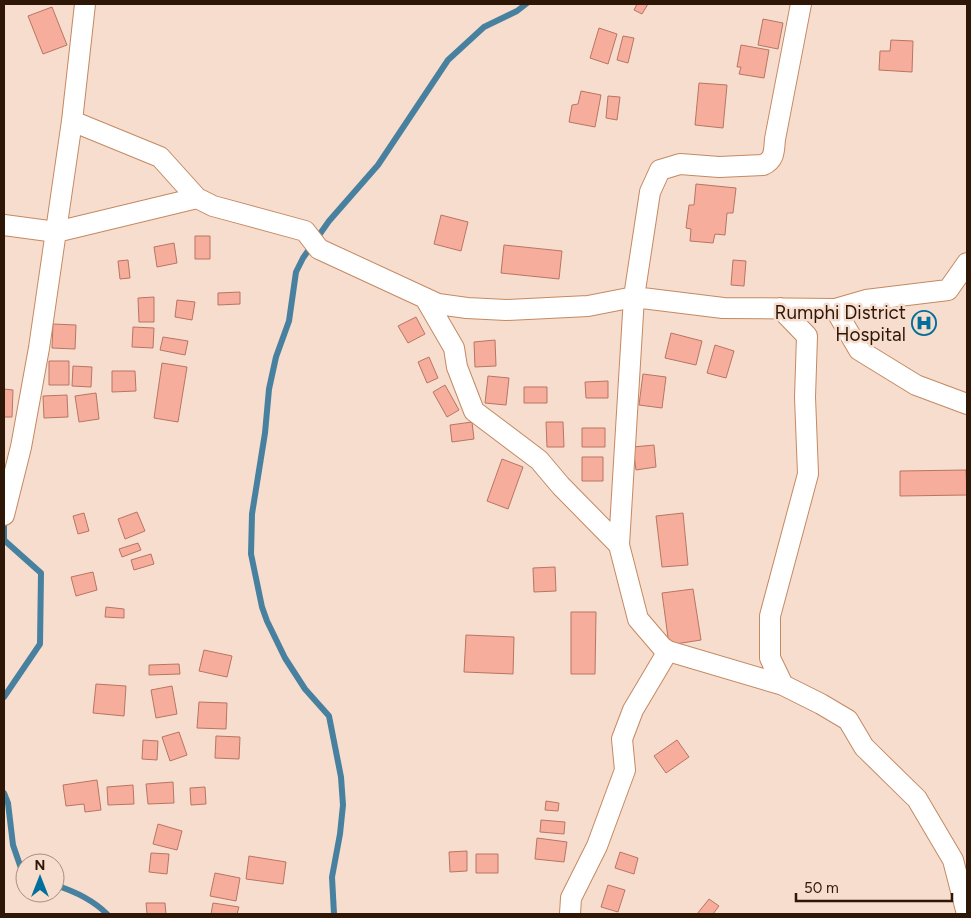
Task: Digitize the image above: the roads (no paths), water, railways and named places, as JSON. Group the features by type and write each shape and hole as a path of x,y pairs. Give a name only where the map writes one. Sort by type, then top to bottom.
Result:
{"street":[{"path":"4,515 21,447 38,357 72,121 85,4"},
{"path":"801,4 773,158 763,165 719,167 680,164 660,170 650,192 634,298 619,545 638,618 662,647 668,651 783,685 848,720 864,748 917,799 953,860 967,914"},
{"path":"72,121 160,157 197,198 214,206 306,230 319,249 438,304 506,310 588,306 634,298 723,308 835,309 866,300 948,290 967,263"},
{"path":"4,225 56,232 197,198"},
{"path":"425,298 454,348 457,367 474,411 539,460 561,486 619,545"},
{"path":"780,308 807,336 805,397 808,474 770,616 770,658 783,685"},
{"path":"835,309 859,350 916,385 967,404"},
{"path":"570,914 571,898 597,846 625,770 622,738 633,710 668,651"}],"waterway":[{"path":"334,914 332,877 343,805 341,777 329,716 305,689 285,658 267,621 262,607 251,554 252,514 265,433 269,389 276,357 289,321 296,272 303,258 329,221 378,165 448,60 484,27 517,11 526,4"},
{"path":"4,526 4,540 41,573 40,644 4,697"},
{"path":"4,793 8,803 16,853"},
{"path":"65,889 83,896 107,914"}],"place":[{"name":"Rumphi District Hospital","path":"924,323"}]}
